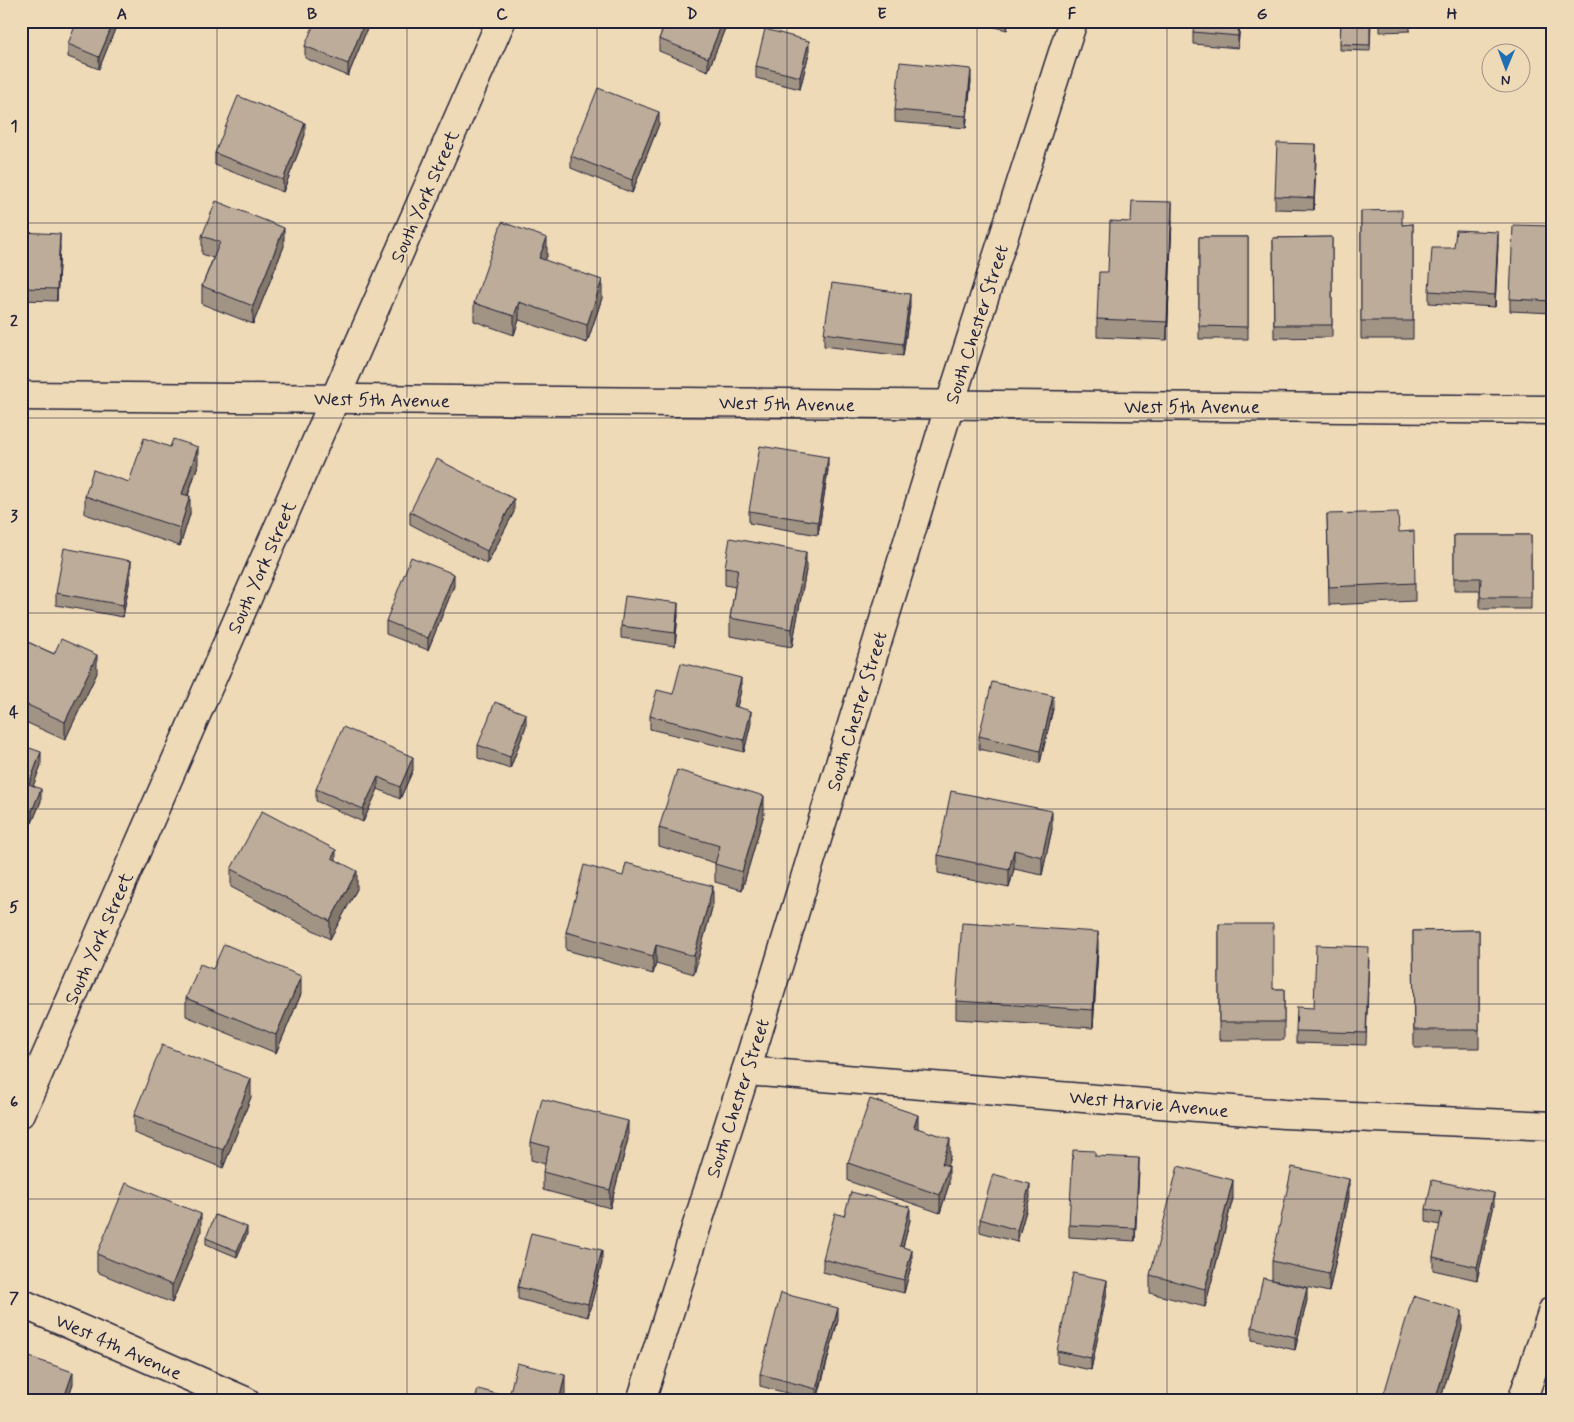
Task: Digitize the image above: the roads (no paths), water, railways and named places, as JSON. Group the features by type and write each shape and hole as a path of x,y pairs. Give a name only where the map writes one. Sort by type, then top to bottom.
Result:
{"street":[{"name":"South York Street","path":"21,1113 501,21"},
{"name":"South Chester Street","path":"641,1401 746,1070 950,404 1073,21"},
{"name":"West 5th Avenue","path":"21,396 1553,410"},
{"name":"West Harvie Avenue","path":"746,1070 1284,1114 1553,1126"},
{"name":"West 4th Avenue","path":"21,1302 245,1401"},
{"path":"1522,1401 1553,1310"}]}
